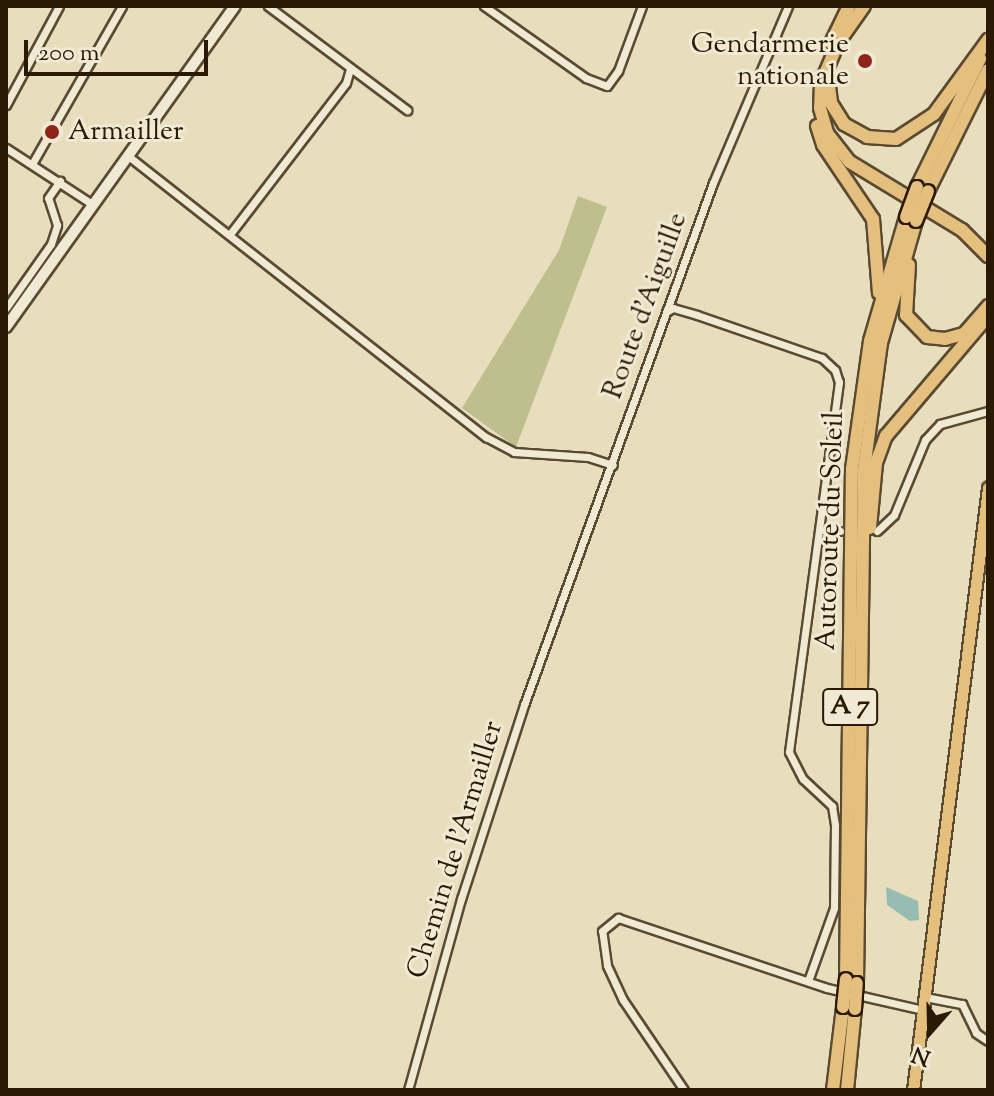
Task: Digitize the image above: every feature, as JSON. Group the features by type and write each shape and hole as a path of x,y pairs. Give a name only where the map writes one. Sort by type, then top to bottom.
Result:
{"highway":[{"path":"849,6 821,66 815,112 823,145 873,219 880,297"},
{"path":"864,6 821,83 823,122 833,144 863,171 962,230 988,256"},
{"path":"850,27 830,69 831,103 844,124 876,140 896,139 923,123 988,40"},
{"name":"Autoroute du Soleil","path":"851,981 852,469 861,390 880,297 922,189 988,46"},
{"name":"Autoroute du Soleil","path":"922,189 988,70"},
{"path":"815,112 827,141 845,163 964,237 988,266"},
{"name":"Autoroute du Soleil","path":"847,1090 867,431 881,343 907,247 911,219"},
{"path":"907,247 911,259 904,303 918,331 937,339 954,337 972,328 988,306"},
{"path":"862,577 876,463 886,436 988,316"},
{"name":"Autoroute du Soleil","path":"833,1090 849,1008"}],"main road":[{"path":"6,327 235,6"},
{"path":"913,1090 988,488"}],"street":[{"path":"6,105 59,6"},
{"path":"32,164 122,6"},
{"path":"268,6 407,110"},
{"path":"484,6 586,78 607,86 618,71 642,6"},
{"name":"Route d'Aiguille","path":"554,625 666,312 788,6"},
{"path":"230,234 346,83 350,69"},
{"path":"6,148 92,204"},
{"path":"127,155 486,437 514,452 588,457 613,465"},
{"path":"6,308 51,244 57,225 48,198 60,181"},
{"path":"666,312 673,308 697,315 822,358 835,370 839,382 826,460 822,530 789,752 794,767 832,806 835,825 834,908 808,981"},
{"path":"877,531 894,515 933,432 940,424 988,411"},
{"path":"822,530 840,531"},
{"name":"Chemin de l'Armailler","path":"408,1090 461,899 554,625"},
{"path":"684,1090 623,1000 607,965 602,931 618,918 636,921 675,940 736,954 808,981 924,1004 962,1004 976,1033 988,1041"}],"green space":[{"path":"578,196 607,207 516,447 462,408 559,250"}],"water":[{"path":"886,887 918,901 919,920 910,921 887,905"}],"place":[{"name":"Gendarmerie nationale","path":"865,61"},
{"name":"Armailler","path":"52,132"}]}
